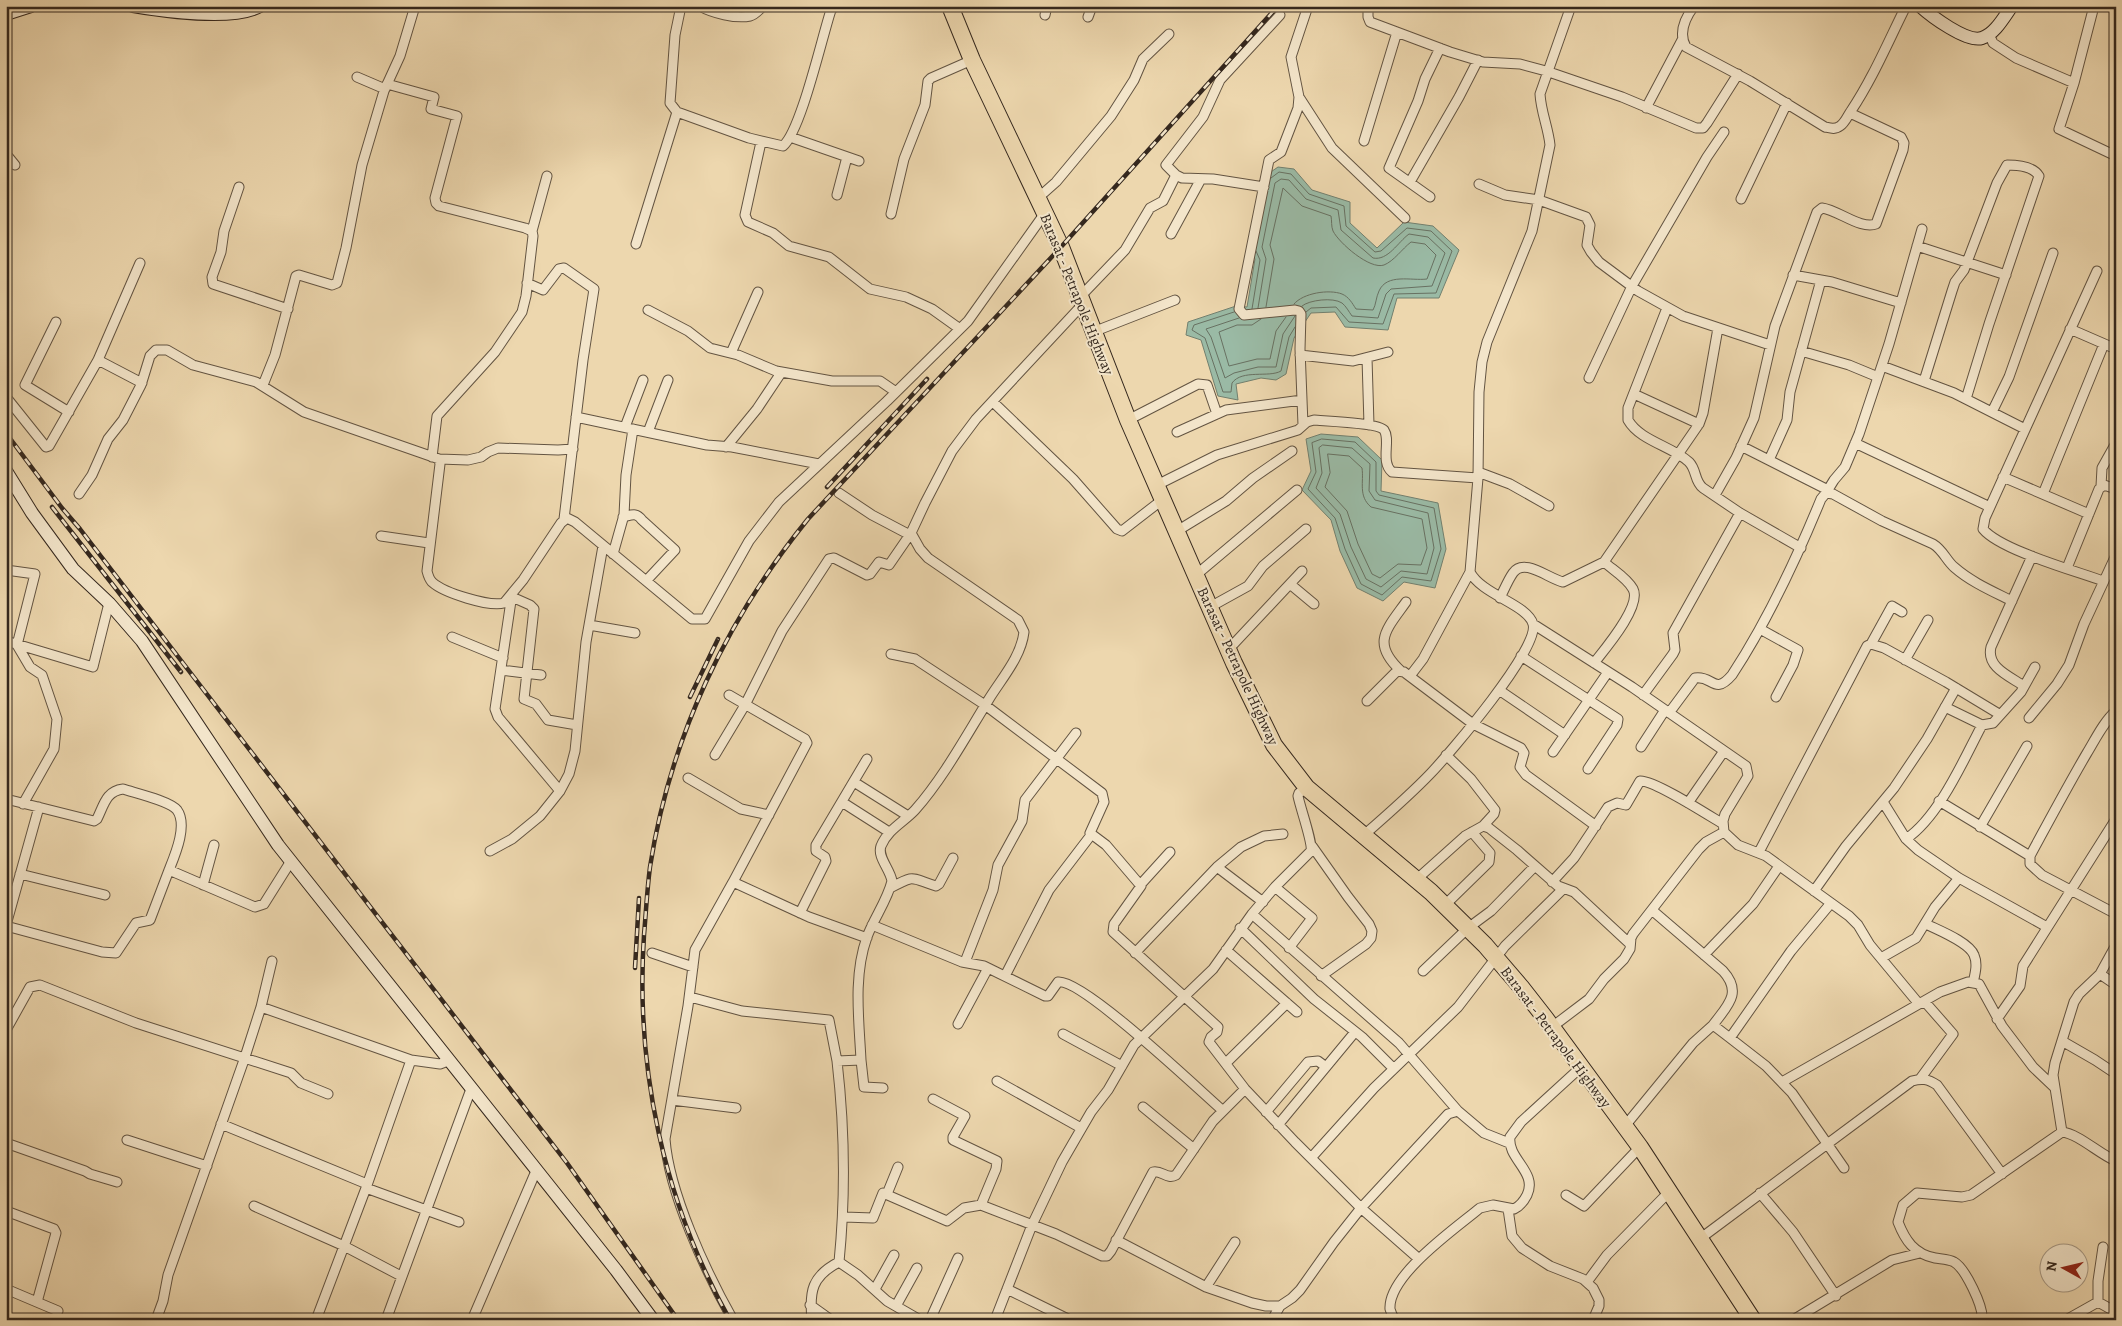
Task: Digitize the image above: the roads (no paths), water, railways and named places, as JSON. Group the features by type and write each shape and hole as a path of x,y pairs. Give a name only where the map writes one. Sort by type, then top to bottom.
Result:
{"highway":[{"name":"Barasat - Petrapole Highway","path":"950,6 972,60 1046,213 1128,420 1228,650 1274,744 1307,788 1417,879 1497,959 1552,1027 1580,1068 1640,1147 1753,1320"}],"street":[{"path":"6,14 31,6"},
{"path":"134,6 155,10 229,14 241,13 260,6"},
{"path":"263,385 275,355 296,276 299,275 332,285 337,284 361,171 386,87 400,56 415,6"},
{"path":"681,6 676,34 670,103 676,112 761,142 783,146 790,137 798,120 830,7"},
{"path":"700,6 718,14 748,16 755,14 763,6"},
{"path":"1088,17 1092,6"},
{"path":"1303,424 1300,355 1301,314 1299,311 1244,314 1240,309 1270,158 1281,152 1298,108 1299,97 1291,57 1308,6"},
{"path":"1368,6 1370,22 1478,60 1520,64 1546,71 1696,128 1703,128 1738,74"},
{"path":"1410,676 1423,659 1470,572 1478,475 1479,392 1482,362 1488,342 1532,231 1550,145 1541,108 1540,94 1546,71 1571,6"},
{"path":"1646,108 1682,40 1685,22 1694,6"},
{"path":"1682,40 1691,50 1738,74 1825,127 1832,129 1839,127 1850,113 1872,75 1906,6"},
{"path":"1920,6 1940,22 1965,35 1981,38 1989,34 2012,6"},
{"path":"2094,6 2074,83 2059,129 2116,156"},
{"path":"1264,187 1182,178 1166,167 1167,163 1203,117 1220,80 1280,15"},
{"path":"1364,141 1397,32"},
{"path":"1038,198 1056,182 1111,116 1134,80 1143,59 1169,34"},
{"path":"1989,34 1993,43 2016,58 2074,83"},
{"path":"1430,197 1390,170 1389,164 1440,48"},
{"path":"891,214 904,159 925,105 928,81 972,60"},
{"path":"1410,182 1478,60"},
{"path":"357,77 386,87 434,97 431,109 457,116 435,198 439,206 532,231"},
{"path":"1299,97 1332,148 1405,218"},
{"path":"1741,199 1786,104"},
{"path":"636,244 676,112"},
{"path":"1715,496 1741,446 1757,409 1770,345 1793,275 1817,212 1822,208 1829,208 1861,223 1870,226 1876,224 1900,162 1904,143 1901,137 1850,113"},
{"path":"1589,378 1632,286 1685,198 1707,157 1724,132"},
{"path":"790,137 859,161"},
{"path":"761,142 745,215 748,222 773,233 788,246 829,257 870,289 906,297 932,309 960,329"},
{"path":"6,154 15,165"},
{"path":"837,195 847,157"},
{"path":"1924,381 1952,291 1967,262 1997,183 2007,165 2030,169 2037,172 2040,176 1966,399"},
{"path":"715,754 745,705 782,631 829,559 834,558 867,575 870,574 879,562 889,565 910,534 952,451 976,419 993,402 1125,250 1150,208 1163,201 1176,175"},
{"path":"527,283 543,290 559,269 564,268 594,289 583,360 564,519 512,595 504,603 491,604 446,591 428,577 429,543 440,464 435,458 437,416 502,342 522,312 532,231 547,176"},
{"path":"1171,234 1201,179"},
{"path":"1479,184 1505,195 1538,200 1586,217 1590,225 1587,245 1591,252 1599,262 1632,286 1667,308 1718,328 1770,345"},
{"path":"239,187 224,231 221,252 212,277 213,284 288,309"},
{"path":"564,519 567,518 574,522 692,619 705,619 749,541 778,502 896,392 960,329 998,281 1046,213"},
{"path":"1641,747 1667,711 1695,678 1700,677 1718,685 1725,683 1745,656 1760,630 1800,548 1821,499 1845,467 1855,443 1882,366 1922,229"},
{"path":"1917,246 2006,275"},
{"path":"1992,412 2009,377 2053,253"},
{"path":"6,398 46,447 49,446 98,360 140,263"},
{"path":"2097,271 1990,507 1983,524 1983,529 1987,534 2032,556 2103,581"},
{"path":"1793,275 1861,290 1901,303"},
{"path":"1769,460 1786,420 1790,392 1821,280"},
{"path":"731,353 758,292"},
{"path":"1093,332 1175,300"},
{"path":"1667,308 1627,414 1631,424 1692,465 1698,484 1740,513 1800,548"},
{"path":"648,310 688,331 710,348 731,353 780,372 832,381 880,382 896,392"},
{"path":"56,322 24,385 69,412"},
{"path":"1500,598 1513,572 1518,568 1524,566 1531,568 1563,582 1604,562 1699,424 1703,413 1718,328"},
{"path":"2070,329 2116,349"},
{"path":"2043,494 2104,344"},
{"path":"80,494 92,475 108,439 123,420 142,383 150,356 156,350 165,350 193,365 263,385 304,412 435,458 468,460 481,457 498,448 558,450 573,448"},
{"path":"1802,351 1849,365 1878,377"},
{"path":"1300,355 1353,361 1388,352"},
{"path":"1367,358 1369,425"},
{"path":"98,360 142,383"},
{"path":"1882,366 1966,399 2025,429"},
{"path":"726,446 757,409 780,372"},
{"path":"613,554 623,517 629,428 644,380"},
{"path":"648,432 668,380"},
{"path":"1128,420 1198,384 1207,385 1217,414"},
{"path":"1634,394 1699,424"},
{"path":"1177,432 1217,414 1234,409 1302,400"},
{"path":"993,402 1073,479 1117,529 1122,530 1159,492 1216,455 1292,432 1303,424 1314,420 1369,425 1384,430 1387,466 1392,472 1478,475 1510,484 1548,506"},
{"path":"576,417 707,445 726,446 818,464"},
{"path":"1855,443 1990,507"},
{"path":"2067,568 2101,486 2102,468 2116,443"},
{"path":"1741,446 1904,532 1934,544 1957,569 1979,585 2012,601"},
{"path":"1177,531 1226,500 1253,478 1292,451"},
{"path":"6,471 32,512 73,569 109,603 142,641 237,785 291,861 653,1320"},
{"path":"2004,477 2089,514"},
{"path":"2101,486 2116,489"},
{"path":"1196,575 1297,490"},
{"path":"838,494 872,515 910,534 928,558 1018,620 1024,632 1020,647 1006,673 950,762 915,810 889,832 882,845 880,855 891,874 892,881 862,952 858,986 864,1087 883,1088"},
{"path":"1643,695 1673,654 1675,650 1673,633 1740,513"},
{"path":"623,517 639,515 675,550 646,581"},
{"path":"1210,607 1248,586 1260,568 1306,529"},
{"path":"381,536 429,543"},
{"path":"490,851 526,829 540,816 560,791 569,774 572,763 589,625 603,546"},
{"path":"2029,718 2057,684 2069,664 2084,624 2116,555"},
{"path":"2024,686 1994,666 1989,654 1990,646 2032,556"},
{"path":"1594,663 1627,616 1634,602 1635,594 1632,588 1604,562"},
{"path":"6,570 35,574 18,645 30,667 42,675 57,719 54,749 23,804"},
{"path":"1228,650 1302,571"},
{"path":"1470,572 1474,581 1524,612 1533,624 1742,762 1748,772 1745,781 1725,814 1724,828 1706,842 1633,934 1628,954 1604,980 1595,993 1552,1027"},
{"path":"1290,584 1314,604"},
{"path":"512,595 496,704 498,717 560,791"},
{"path":"512,595 534,609 526,673 525,701 536,704 548,720 577,725"},
{"path":"1406,602 1389,628 1384,642 1385,654 1401,671 1473,724 1521,748 1524,753 1520,767 1526,775 1596,826"},
{"path":"6,641 93,667 109,603"},
{"path":"1759,852 1846,690 1867,646 1872,644 1892,606 1902,612"},
{"path":"1906,660 1928,620"},
{"path":"1364,835 1400,803 1473,724 1499,690 1530,642 1533,624"},
{"path":"589,625 635,633"},
{"path":"1760,630 1798,650 1793,665 1776,697"},
{"path":"452,637 503,658"},
{"path":"1872,644 1906,660 1999,714"},
{"path":"891,654 914,659 985,705 1058,758 1102,793 1104,802 1090,831 1091,836 1049,890 1005,976"},
{"path":"1521,656 1618,721 1588,770"},
{"path":"1945,707 1982,725 1993,724 1999,714 2024,686 2035,667"},
{"path":"502,670 541,675"},
{"path":"1367,701 1395,673 1401,671"},
{"path":"1553,752 1608,672"},
{"path":"1814,891 1850,840 1894,788 1956,688"},
{"path":"1499,690 1565,735"},
{"path":"729,695 805,739 807,743 695,950 690,997 665,1139 666,1151 681,1205 717,1292 733,1320"},
{"path":"2116,711 2111,715 2077,770 2030,856 2030,864 2035,870 2116,914"},
{"path":"1906,839 1913,834 1939,801 1982,725"},
{"path":"965,962 993,890 998,865 1022,821 1025,800 1076,732"},
{"path":"1980,827 2027,746"},
{"path":"1688,803 1724,751"},
{"path":"1417,879 1472,832 1482,826 1495,810 1471,778 1446,755"},
{"path":"800,913 826,861 825,857 816,851 816,845 867,759"},
{"path":"688,778 741,809 769,816"},
{"path":"1552,882 1574,858 1612,804 1617,802 1626,805 1640,781 1647,782 1688,803 1724,828 1732,841 1759,852 1831,903 1858,925 1870,945 1919,1004"},
{"path":"854,782 908,816"},
{"path":"1307,788 1299,792 1298,796 1312,846 1369,924 1372,931 1371,938 1366,944 1321,976"},
{"path":"6,799 94,821 98,819 109,794 115,790 123,789 170,805 178,811 181,825 178,848 150,920 136,923 116,953 102,952 6,925 38,808"},
{"path":"1939,801 2030,856"},
{"path":"842,802 889,832"},
{"path":"1883,802 1906,839 1918,850 1959,878 2047,927"},
{"path":"1997,1019 2020,986 2023,966 2116,819"},
{"path":"1482,826 1489,828 1552,882 1563,889 1574,892 1630,944"},
{"path":"1445,905 1490,862 1490,853 1472,832"},
{"path":"1135,953 1217,867 1251,841 1264,836 1283,834"},
{"path":"1091,836 1106,845 1141,884"},
{"path":"203,885 214,844"},
{"path":"994,1320 1032,1225 1062,1162 1081,1128 1108,1090 1134,1045 1213,969 1240,928 1275,886 1306,857 1312,846"},
{"path":"1170,852 1141,884 1140,889 1114,924 1113,928 1116,936 1218,1027 1217,1032 1208,1042 1245,1089 1361,1208 1419,1259"},
{"path":"890,888 909,877 915,877 936,886 939,884 953,858"},
{"path":"169,870 255,907 259,907 264,904 291,861"},
{"path":"1423,971 1468,928 1492,911 1535,866"},
{"path":"1704,955 1753,904 1779,866"},
{"path":"1217,867 1263,902"},
{"path":"20,874 105,895"},
{"path":"1881,958 1916,938 1935,907 1959,878"},
{"path":"733,882 800,913 867,938"},
{"path":"1275,886 1312,918 1289,948"},
{"path":"1311,1158 1393,1068 1458,1007 1497,959 1505,946 1563,889"},
{"path":"1730,1038 1790,951 1831,903"},
{"path":"1624,1126 1693,1043 1713,1025 1730,1001 1733,993 1732,982 1723,971 1653,911"},
{"path":"1252,914 1408,1053 1458,1111 1484,1133 1509,1143"},
{"path":"1926,924 1963,944 1974,954 1976,961 1974,983"},
{"path":"872,925 965,962 988,968 1046,996 1058,982 1064,982 1086,995 1142,1037 1222,1110"},
{"path":"1240,928 1314,999 1355,1032 1393,1068"},
{"path":"2062,1132 2054,1087 2055,1063 2074,1002 2079,994 2100,974 2116,945"},
{"path":"1226,950 1296,1012"},
{"path":"652,953 693,967"},
{"path":"156,1320 163,1301 168,1275 261,1008 272,961"},
{"path":"958,1024 988,968"},
{"path":"2100,974 2116,985"},
{"path":"1782,1082 1919,1004 1959,984 1974,983 1979,984 1997,1019 2033,1067 2054,1087"},
{"path":"6,1030 30,987 40,985 136,1023 244,1060 291,1073 301,1083 328,1094"},
{"path":"690,997 748,1012 829,1020 837,1061 845,1143 844,1218 839,1262"},
{"path":"1919,1004 1925,1002 1953,1034 1920,1079"},
{"path":"1226,1063 1286,1003"},
{"path":"261,1008 410,1060 440,1064 448,1061"},
{"path":"1713,1025 1766,1066 1782,1082 1792,1093 1844,1168"},
{"path":"1278,1125 1355,1032"},
{"path":"1063,1034 1122,1066"},
{"path":"2062,1041 2116,1074"},
{"path":"316,1320 367,1186 410,1060"},
{"path":"837,1061 861,1060"},
{"path":"1266,1112 1308,1062 1318,1061 1326,1067"},
{"path":"1395,1320 1390,1310 1399,1282 1419,1259 1480,1208 1493,1205 1508,1209 1518,1207 1524,1200 1530,1187 1527,1174 1511,1151 1509,1143 1513,1131 1580,1068"},
{"path":"1701,1238 1912,1081 1920,1079 1929,1080 1937,1085 2002,1174"},
{"path":"996,1081 1081,1128"},
{"path":"386,1320 471,1088"},
{"path":"844,1218 873,1218 882,1194 887,1194 947,1221 964,1208 981,1205 1102,1256 1107,1256 1153,1172 1158,1171 1169,1177 1176,1175 1222,1110 1245,1089"},
{"path":"933,1098 965,1116 952,1137 953,1140 997,1161 996,1169 981,1205"},
{"path":"672,1100 736,1108"},
{"path":"1144,1107 1194,1149"},
{"path":"1116,1240 1206,1287 1252,1303 1272,1307 1280,1306 1292,1298 1310,1278 1334,1242 1361,1208 1448,1114 1458,1111"},
{"path":"222,1124 367,1186 459,1222"},
{"path":"1982,1320 1982,1307 1959,1266 1954,1261 1930,1257 1920,1253 1908,1244 1898,1222 1903,1205 1918,1193 1962,1197 1971,1195 2062,1132 2069,1133 2116,1161"},
{"path":"127,1140 207,1166"},
{"path":"6,1143 117,1182"},
{"path":"1566,1195 1584,1206 1640,1147"},
{"path":"887,1194 898,1167"},
{"path":"472,1320 536,1171"},
{"path":"1587,1282 1607,1255 1670,1192"},
{"path":"1760,1193 1793,1232 1836,1296"},
{"path":"254,1206 344,1246 401,1276"},
{"path":"1508,1209 1512,1236 1522,1248 1550,1266 1587,1282 1599,1300 1599,1310 1593,1320"},
{"path":"6,1211 54,1229 56,1233 37,1302"},
{"path":"1206,1287 1235,1242"},
{"path":"2098,1302 2098,1281 2103,1247"},
{"path":"1793,1320 1836,1296 1892,1260 1920,1253"},
{"path":"874,1289 894,1254"},
{"path":"930,1320 958,1258"},
{"path":"839,1262 887,1301 920,1320"},
{"path":"812,1320 810,1305 813,1284 826,1269 839,1262"},
{"path":"896,1306 917,1268"},
{"path":"6,1289 58,1311"},
{"path":"1007,1289 1070,1320"},
{"path":"2098,1302 2116,1312"},
{"path":"2066,1320 2098,1302"},
{"path":"810,1305 831,1320"},
{"path":"1272,1320 1280,1306"}],"water":[{"path":"1278,167 1294,169 1312,190 1350,202 1350,223 1377,248 1404,222 1433,226 1459,250 1439,298 1397,298 1388,330 1345,327 1335,312 1311,313 1294,338 1286,374 1276,380 1261,378 1236,384 1238,400 1218,396 1201,340 1186,335 1188,322 1236,306 1247,307 1255,259 1249,249 1265,176"},
{"path":"1321,434 1358,437 1382,460 1381,491 1438,503 1446,549 1435,588 1404,582 1383,601 1357,588 1340,551 1331,520 1302,490 1311,471 1306,439"}],"railway":[{"path":"730,1320 707,1275 687,1229 671,1182 659,1134 650,1085 644,1035 642,985 650,867 659,819 687,727 727,639 778,558 808,519 1061,247 1278,6"},
{"path":"827,487 927,379"},
{"path":"6,433 567,1163 678,1320"},
{"path":"52,507 181,672"},
{"path":"690,697 718,639"},
{"path":"635,968 639,898"}]}
